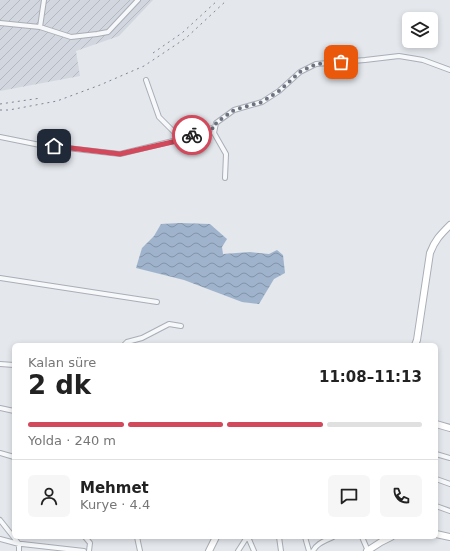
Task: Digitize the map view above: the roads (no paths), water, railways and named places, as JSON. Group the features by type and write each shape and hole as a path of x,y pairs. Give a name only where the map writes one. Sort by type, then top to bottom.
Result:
{"main road":[{"path":"416,343 430,253 434,244 450,225"},
{"path":"438,425 450,428"},
{"path":"438,534 450,537"},
{"path":"209,551 215,539"},
{"path":"368,551 387,539"}],"street":[{"path":"40,27 44,0"},
{"path":"0,23 40,27 71,37 108,32 138,0"},
{"path":"225,178 226,154 214,133 216,123 234,110 262,102 279,91 300,72 316,64 399,56 424,60 450,70"},
{"path":"146,80 159,117 181,140"},
{"path":"0,137 40,145 120,154 181,140 216,127"},
{"path":"0,278 157,302"},
{"path":"126,343 142,338 169,324 181,326"},
{"path":"0,364 12,365"},
{"path":"0,408 12,411"},
{"path":"0,453 12,456"},
{"path":"438,455 450,458"},
{"path":"438,480 450,484"},
{"path":"438,507 450,511"},
{"path":"0,520 12,535"},
{"path":"0,539 44,549 84,551"},
{"path":"15,539 19,544 19,551"},
{"path":"87,539 90,543 89,551"},
{"path":"137,539 140,551"},
{"path":"238,551 247,539"},
{"path":"249,539 254,551"},
{"path":"279,539 281,551"},
{"path":"306,539 309,551"},
{"path":"313,551 314,548 320,543 329,539"},
{"path":"363,539 368,551"}],"water":[{"path":"161,224 210,224 227,239 222,247 223,254 250,252 269,254 277,250 283,255 285,273 274,279 259,304 242,302 184,280 136,268 142,248 154,236"}],"railway":[{"path":"153,53 182,33 218,0"},
{"path":"0,110 9,110 57,101 100,85 144,66 186,38 227,0"},
{"path":"0,104 41,98"}]}
